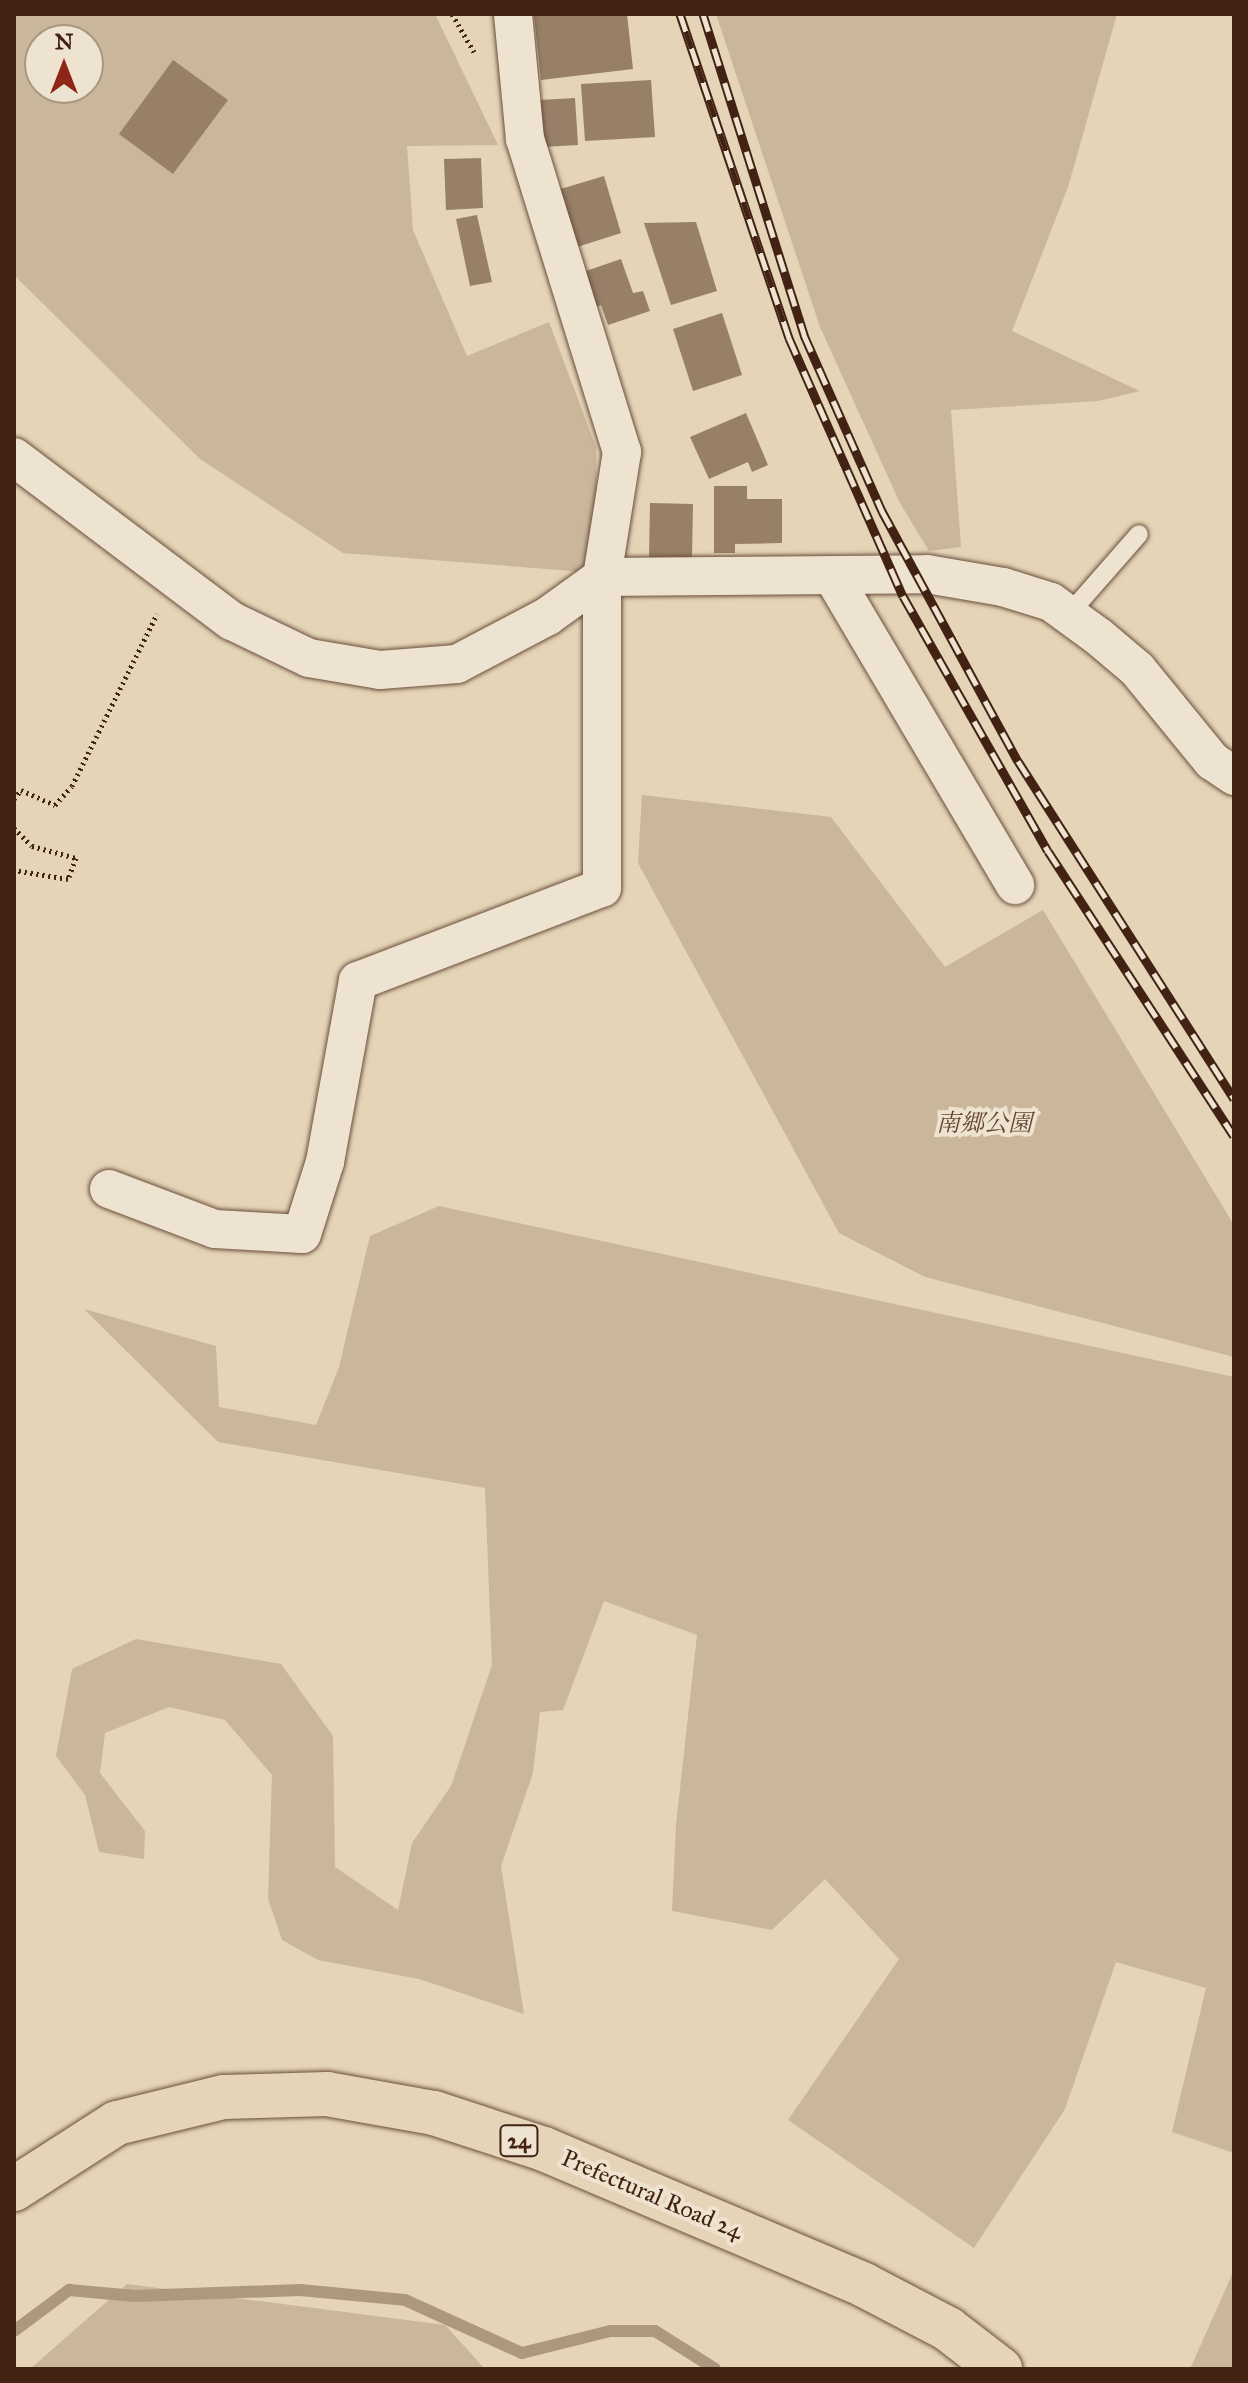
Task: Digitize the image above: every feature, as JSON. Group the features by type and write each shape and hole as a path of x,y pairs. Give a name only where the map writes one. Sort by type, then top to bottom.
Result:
{"main road":[{"name":"Prefectural Road 24","path":"14,2189 117,2123 224,2097 327,2094 434,2113 544,2149 864,2285 948,2329 1000,2369"}],"street":[{"path":"109,1189 215,1229 302,1234 325,1162 358,981 602,888 602,577 622,452 525,139 513,14"},
{"path":"14,457 232,621 309,658 380,670 457,664 548,616 602,577 963,577 1051,602 1069,614 1137,669 1183,731 1234,776"},
{"path":"833,577 1015,885"}],"lane":[{"path":"1069,614 1139,534"}],"path":[{"path":"14,799 21,790 55,805 72,786 175,577"},
{"path":"14,828 32,846 76,858 68,879 14,870"}],"green space":[{"path":"14,14 435,14 498,145 407,146 413,230 467,356 549,322 596,447 598,573 343,553 200,459 14,275"},
{"path":"716,14 1117,14 1068,187 1012,331 1140,391 1098,401 951,410 961,547 929,551 900,503 820,327"},
{"name":"南郷公園","path":"642,795 831,817 945,967 1043,910 1234,1225 1234,1357 925,1277 839,1233 638,863"},
{"path":"439,1206 1234,1377 1234,2153 1172,2132 1206,1988 1116,1962 1065,2109 974,2248 788,2120 899,1959 825,1879 772,1930 672,1911 676,1825 697,1635 604,1601 563,1710 540,1712 533,1773 501,1866 524,2014 419,1979 318,1960 282,1940 268,1899 272,1775 225,1720 169,1707 105,1733 100,1773 145,1831 144,1859 99,1852 85,1795 56,1756 72,1669 136,1639 281,1664 333,1736 335,1867 398,1910 412,1843 451,1786 492,1665 485,1488 218,1442 84,1309 216,1346 219,1407 316,1425 339,1367 370,1236"},
{"path":"1234,2270 1234,2369 1190,2369"},
{"path":"127,2284 445,2325 485,2369 30,2369"}],"building":[{"path":"627,14 633,69 541,80 534,16"},
{"path":"173,60 228,100 173,174 119,134"},
{"path":"651,80 655,137 585,141 581,84"},
{"path":"575,98 578,145 543,147 540,100"},
{"path":"481,158 483,208 446,210 444,159"},
{"path":"604,176 621,233 571,249 554,191"},
{"path":"477,215 492,282 470,286 456,219"},
{"path":"696,222 717,291 671,305 644,223"},
{"path":"621,259 633,293 643,291 650,311 608,325 601,305 593,308 580,273"},
{"path":"722,313 742,375 693,391 673,329"},
{"path":"746,413 768,465 752,472 748,462 709,479 690,437"},
{"path":"714,486 747,486 747,499 782,499 782,543 735,544 735,553 714,553"},
{"path":"650,503 693,504 692,557 649,557"}],"waterway":[{"path":"14,2331 69,2290 135,2296 300,2290 405,2300 522,2353 610,2331 655,2331 715,2369"}],"railway":[{"path":"680,14 789,338 903,596 1048,851 1234,1136"},
{"path":"703,14 804,335 882,511 1018,761 1234,1099"}]}
